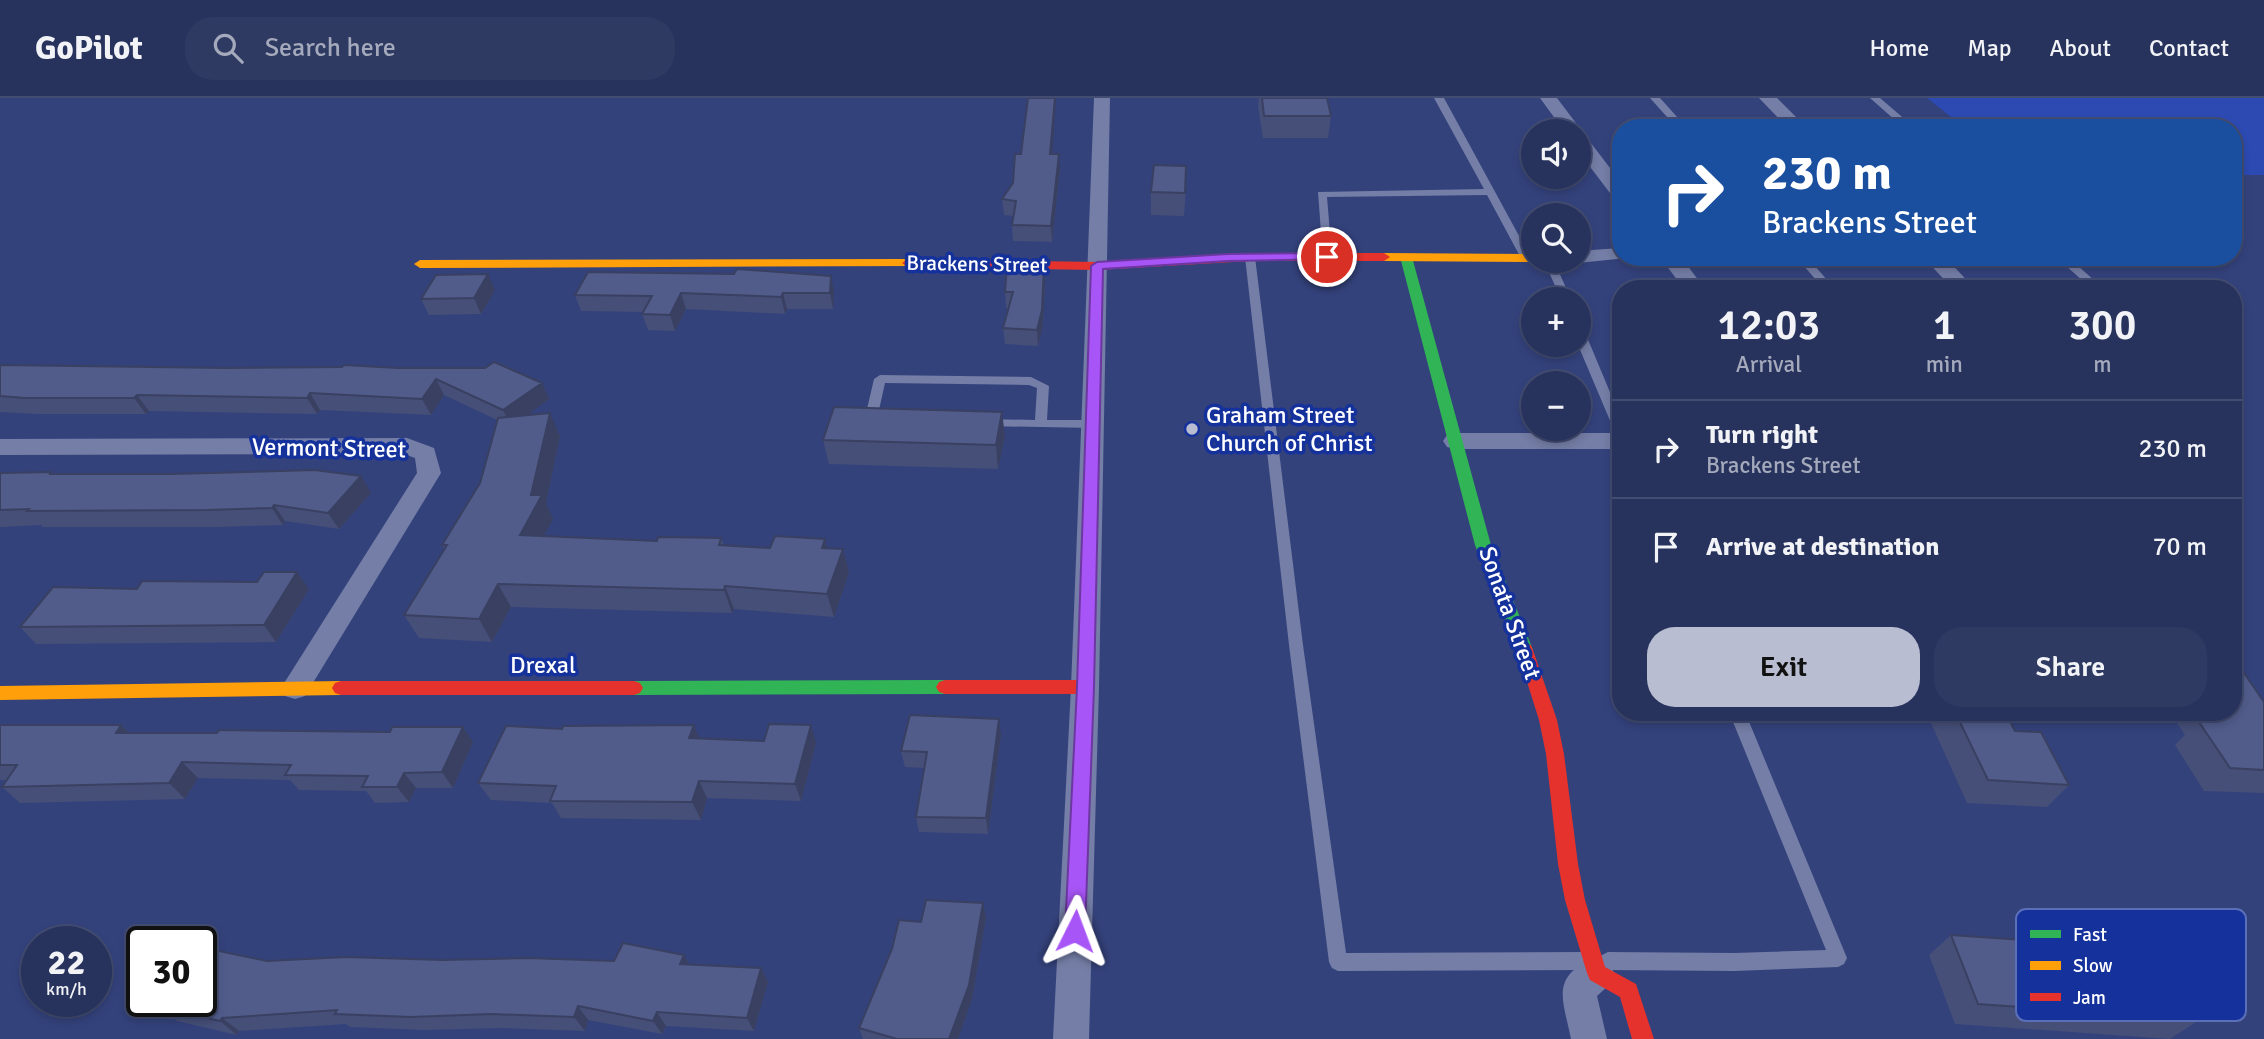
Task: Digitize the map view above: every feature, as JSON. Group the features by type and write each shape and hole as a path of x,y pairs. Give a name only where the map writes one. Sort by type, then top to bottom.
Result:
{"street":[{"path":"1071,1039 1086,687 1102,98"},
{"path":"1548,98 1564,119"},
{"path":"1767,98 1789,119"},
{"path":"1591,155 1612,183"},
{"path":"1591,256 1612,255"},
{"name":"Brackens Street","path":"420,264 816,261 1097,266 1250,257 1521,258"},
{"name":"Sonata Street","path":"1406,257 1483,545 1495,579 1522,637 1548,720 1555,754 1568,864 1595,967"},
{"path":"1677,266 1688,280"},
{"path":"1942,266 1956,280"},
{"path":"1455,440 1612,441"},
{"name":"Vermont Street","path":"0,447 407,446 426,454 429,472 295,688"},
{"name":"Drexal","path":"0,693 295,688 1086,687"},
{"path":"1589,1039 1578,990 1595,967 1629,991 1643,1039"}],"lane":[{"path":"1439,98 1521,242"},
{"path":"1655,98 1674,119"},
{"path":"1875,98 1900,119"},
{"path":"1327,257 1322,194 1492,192"},
{"path":"1250,257 1296,645 1338,962 1595,967 1838,958 1741,721"},
{"path":"1809,266 1822,280"},
{"path":"2072,266 2089,280"},
{"path":"1589,357 1612,411"},
{"path":"883,422 870,422 880,379 1031,382 1042,386 1044,392 1041,424"},
{"path":"975,423 1094,424"}],"shaded area":[{"path":"1927,98 2264,98 2264,175 2242,175 2242,119 1954,119"}],"building":[{"path":"1028,98 1055,98 1050,154 1059,154 1051,226 1012,225 1016,201 1002,199 1013,183 1015,154 1021,154"},
{"path":"1262,98 1327,98 1331,116 1264,116"},
{"path":"1154,165 1186,166 1185,193 1151,192"},
{"path":"1044,265 1042,310 1037,330 1003,328 1013,292 1005,292 1007,266"},
{"path":"737,269 831,276 830,293 783,293 781,297 681,293 670,315 642,314 652,296 575,295 588,272 734,274"},
{"path":"488,274 474,298 421,299 436,275"},
{"path":"494,362 542,383 503,410 436,379 422,399 310,393 307,398 0,396 0,365 226,368 344,365 485,368"},
{"path":"834,407 1002,412 996,445 823,440"},
{"path":"550,413 531,495 542,495 520,535 657,541 658,537 721,538 719,545 770,548 775,536 825,539 822,548 843,549 827,594 725,586 724,590 498,584 479,619 404,615 447,545 442,545 480,483 498,418"},
{"path":"315,470 361,476 328,513 274,505 272,508 207,510 0,510 0,473 171,474"},
{"path":"264,572 297,572 264,625 20,627 53,587 137,589 142,581 257,582"},
{"path":"2242,670 2264,702 2264,770 2230,768 2199,722 2242,721"},
{"path":"910,715 999,719 986,818 916,817 927,752 901,751"},
{"path":"1959,721 2010,721 2015,731 2041,732 2069,785 1988,780"},
{"path":"769,724 811,725 795,784 699,781 692,802 550,801 556,786 478,783 506,726 562,729 563,726 694,725 689,738 764,741"},
{"path":"0,725 121,725 116,733 217,733 219,730 390,732 392,727 463,727 442,772 404,773 397,787 362,787 368,776 285,775 291,765 182,762 169,783 2,787 17,765 0,765"},
{"path":"926,900 983,903 969,985 949,1039 897,1039 859,1028 892,949 899,920 921,922"},
{"path":"1951,935 2016,940 2016,1007 1978,1004"},
{"path":"623,943 684,955 680,964 761,968 747,1018 657,1012 653,1021 578,1006 574,1017 491,1014 411,1017 335,1014 337,1010 222,1018 220,1021 203,1017 217,1017 217,951 267,961 346,957 614,961"}],"traffic: fast":[{"path":"1406,257 1483,545 1525,650"},
{"path":"634,688 945,687"}],"traffic: slow":[{"path":"1384,257 1521,258"},
{"path":"420,264 908,263"},
{"path":"0,693 341,688"}],"traffic: jam":[{"path":"908,263 1097,266 1250,257 1384,257"},
{"path":"1525,650 1548,720 1555,754 1568,864 1575,900 1597,973 1629,991 1643,1039"},
{"path":"945,687 1085,687"},
{"path":"341,688 634,688"}],"place":[{"name":"Graham Street Church of Christ","path":"1192,429"}],"route":[{"path":"1075,931 1086,687 1097,266 1228,257 1327,257"}]}
